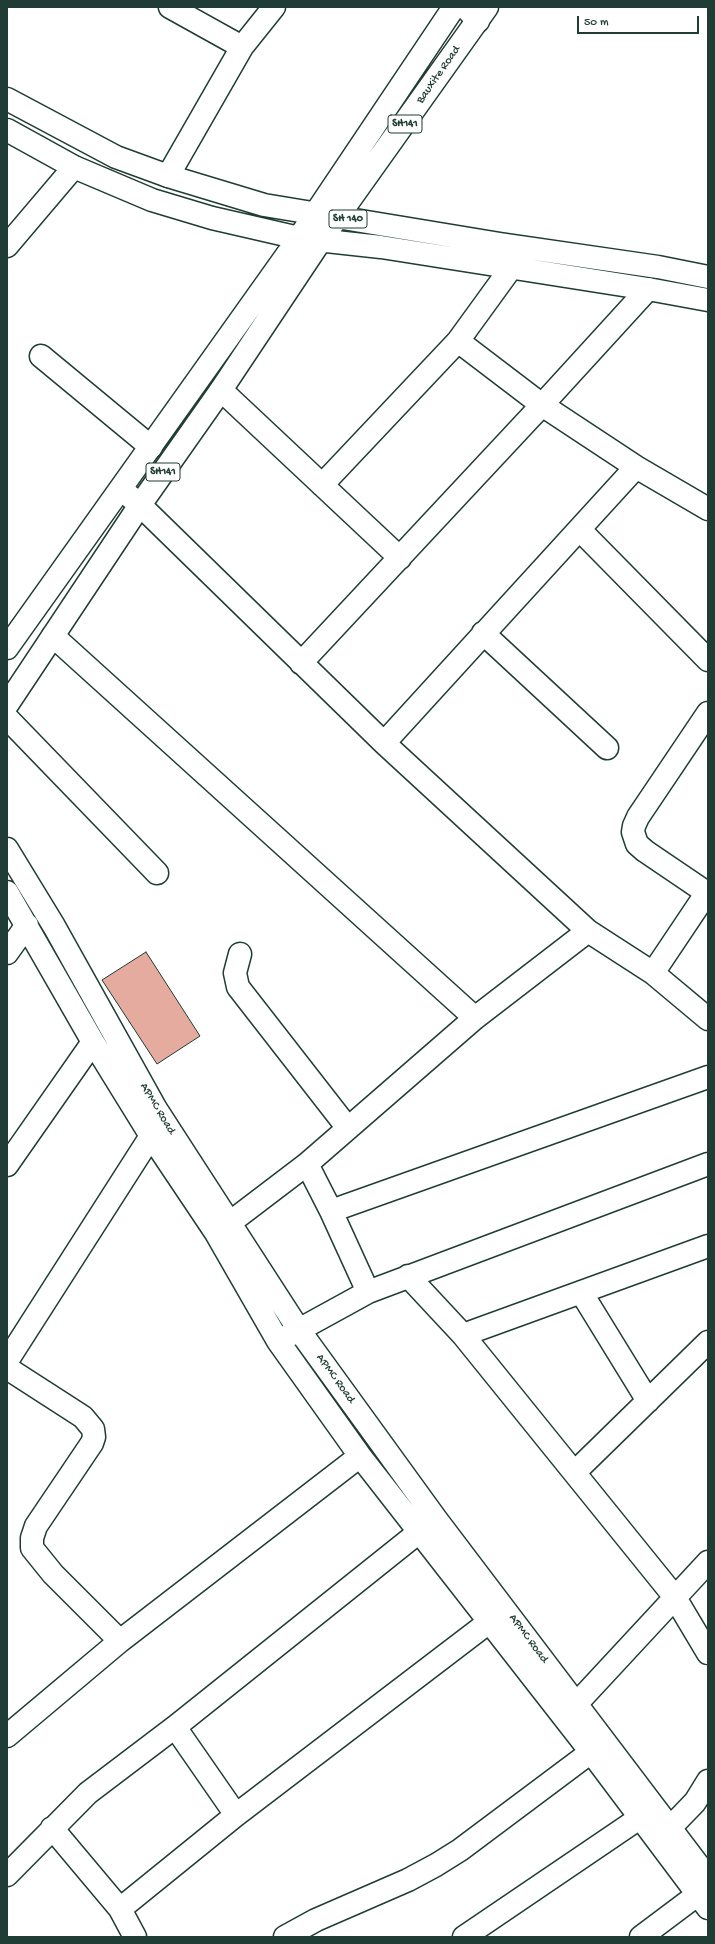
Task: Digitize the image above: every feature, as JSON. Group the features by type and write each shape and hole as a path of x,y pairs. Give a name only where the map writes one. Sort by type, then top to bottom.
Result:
{"street":[{"path":"170,7 242,47"},
{"path":"168,176 242,47 274,7"},
{"path":"7,648 299,238 454,7"},
{"name":"Bauxite Road","path":"321,240 339,217 477,12"},
{"name":"SH 140","path":"7,100 116,157 168,176 264,205 500,244 658,267 708,277"},
{"name":"SH 140","path":"7,130 74,167 152,200 212,218 299,238 381,247 648,289 708,300"},
{"path":"7,246 74,167"},
{"name":"SH141","path":"7,705 140,505 221,390 321,240"},
{"path":"322,485 458,340 511,268"},
{"path":"301,663 542,406 648,289"},
{"path":"458,340 542,406 636,467 708,509"},
{"path":"41,356 151,447"},
{"path":"221,390 400,558"},
{"path":"384,743 636,467"},
{"path":"121,489 140,505 384,743 588,931 653,973 708,1019"},
{"path":"580,530 708,660"},
{"path":"484,633 606,748"},
{"path":"53,636 476,1018"},
{"path":"653,973 707,892 645,851 637,844 633,832 634,826 638,817 708,713"},
{"path":"7,718 157,873"},
{"name":"APMC Road","path":"7,849 54,926 223,1228 278,1341 360,1456 489,1622 571,1711 669,1829 704,1894"},
{"name":"APMC Road","path":"7,892 93,1042 151,1136 223,1228 299,1330 436,1519 571,1711 591,1752 641,1817 704,1894"},
{"path":"7,953 27,925"},
{"path":"223,1228 306,1164 347,1127 476,1018 588,931"},
{"path":"240,954 235,973 238,987 347,1127"},
{"path":"7,1165 93,1042"},
{"path":"330,1211 708,1077"},
{"path":"7,1361 151,1136"},
{"path":"306,1164 368,1292"},
{"path":"278,1341 368,1292 708,1164"},
{"path":"463,1334 708,1246"},
{"path":"408,1276 463,1334 575,1472 675,1598 708,1653"},
{"path":"581,1292 648,1401"},
{"path":"575,1472 708,1342"},
{"path":"7,1368 83,1416 93,1429 94,1437 92,1443 36,1526 32,1538 32,1548 53,1574 120,1641"},
{"path":"7,1736 120,1641 360,1456"},
{"path":"7,1875 88,1793 175,1727 419,1532"},
{"path":"571,1711 708,1562"},
{"path":"120,1909 236,1815 489,1622"},
{"path":"175,1727 236,1815"},
{"path":"285,1937 316,1920 408,1880 436,1865 460,1850 591,1752"},
{"path":"669,1829 695,1802 708,1781"},
{"path":"464,1937 641,1817"},
{"path":"52,1828 120,1909 135,1937"},
{"path":"641,1937 704,1894"}],"building":[{"path":"146,952 200,1036 157,1064 102,980"}]}
